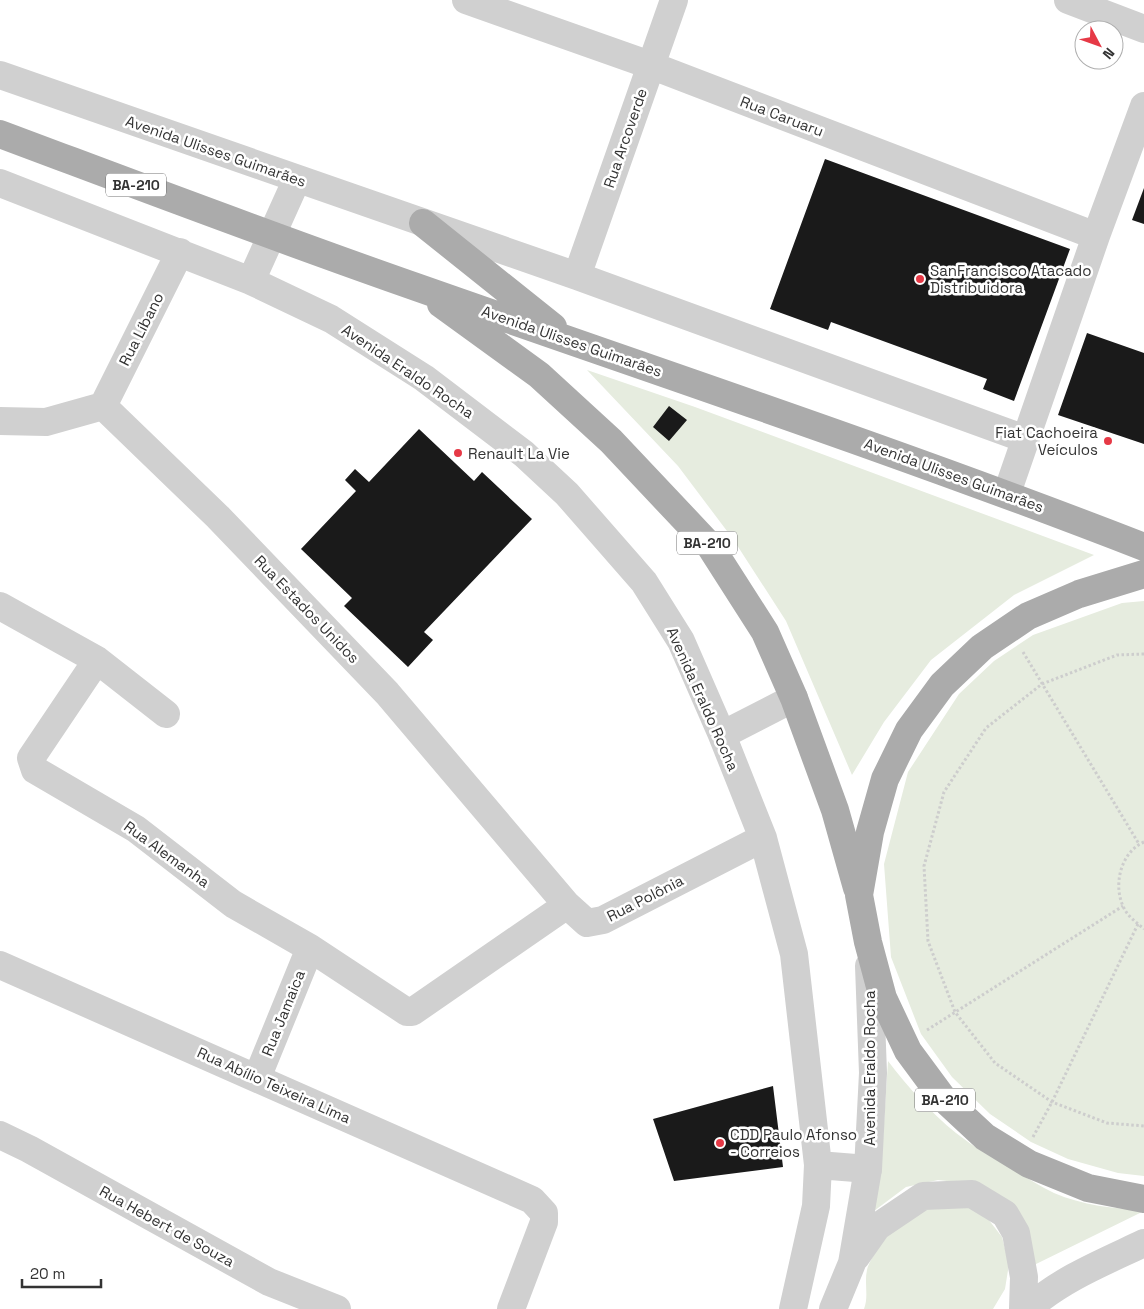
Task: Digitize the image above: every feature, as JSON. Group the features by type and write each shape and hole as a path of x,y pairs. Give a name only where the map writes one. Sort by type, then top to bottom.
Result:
{"main road":[{"name":"Avenida Ulisses Guimarães","path":"0,134 271,235 1007,493 1144,547"},
{"path":"423,223 568,338"},
{"name":"BA-210","path":"420,288 539,375 611,440 710,546 765,632 794,698 835,810 883,998 908,1051 942,1098 985,1137 1029,1164 1088,1188 1144,1199"},
{"name":"BA-210","path":"858,895 870,832 885,779 909,730 942,685 982,647 1028,616 1079,594 1144,574"}],"street":[{"name":"Rua Caruaru","path":"466,0 650,65 1096,236"},
{"name":"Rua Arcoverde","path":"577,276 674,0"},
{"path":"1068,0 1144,29"},
{"name":"Avenida Ulisses Guimarães","path":"0,75 577,276 1026,439"},
{"path":"1007,493 1096,236 1144,106"},
{"path":"251,281 297,179"},
{"name":"Avenida Eraldo Rocha","path":"0,183 251,281 331,319 424,378 524,454 567,494 644,582 681,641 722,735 763,838 794,954 818,1166 816,1206 793,1309"},
{"name":"Rua Líbano","path":"103,406 180,252"},
{"path":"0,421 46,422 103,406"},
{"name":"Rua Estados Unidos","path":"103,406 218,517 387,693 567,905"},
{"path":"0,606 97,660 166,714"},
{"name":"Rua Alemanha","path":"97,660 31,758 35,770 136,829 233,904 310,948 407,1012 412,1012 567,905"},
{"path":"722,735 794,698"},
{"name":"Rua Polônia","path":"567,905 587,923 603,920 763,838"},
{"name":"Avenida Eraldo Rocha","path":"833,1309 852,1263 868,1169 872,1073 868,942"},
{"name":"Rua Jamaica","path":"257,1078 310,948"},
{"name":"Rua Abílio Teixeira Lima","path":"0,965 532,1200 544,1213 544,1222 511,1309"},
{"name":"Rua Hebert de Souza","path":"0,1135 29,1149 269,1282 337,1309"},
{"path":"818,1166 868,1169"},
{"path":"852,1263 877,1227 923,1196 972,1194 1005,1214 1016,1233 1024,1277 1023,1309"},
{"path":"1028,1309 1044,1295 1080,1273 1144,1243"}],"path":[{"path":"1008,630 1140,844"},
{"path":"1144,654 1117,655 1042,684 986,728 944,792 924,866 928,941 955,1012 996,1063 1052,1102 1107,1123 1144,1126"},
{"path":"1144,842 1128,856 1120,872 1118,889 1123,906 1132,919 1144,929"},
{"path":"921,1034 1123,906"},
{"path":"1031,1142 1138,924"}],"shaded area":[{"path":"587,370 695,407 1094,555 1014,595 931,660 884,722 852,775 786,621 733,539 678,466"},
{"path":"1144,601 1144,1176 1118,1173 1068,1159 1031,1142 990,1114 952,1077 921,1034 891,957 884,864 908,772 959,694 994,661 1033,635 1122,603"},
{"path":"888,1061 938,1117 956,1133 984,1153 1054,1193 1076,1201 1098,1206 1144,1211 1032,1266 974,1184 938,1180 906,1187 874,1211 881,1170"},
{"path":"965,1204 985,1215 1002,1237 1009,1264 1005,1289 993,1309 864,1309 866,1275 869,1264 894,1227 915,1210"}],"building":[{"name":"SanFrancisco Atacado Distribuidora","path":"825,159 1070,249 1014,401 983,389 987,379 831,322 828,330 770,309"},
{"path":"1144,188 1144,224 1132,220"},
{"path":"1087,333 1144,353 1144,444 1058,415"},
{"path":"669,406 687,420 669,441 653,427"},
{"path":"419,429 474,481 482,472 532,519 424,632 433,640 408,667 344,606 352,598 301,549 356,491 345,480 355,469 369,482"},
{"name":"CDD Paulo Afonso - Correios","path":"773,1086 783,1167 674,1181 653,1119"}],"place":[{"name":"SanFrancisco Atacado Distribuidora","path":"920,279"},
{"name":"Fiat Cachoeira Veículos","path":"1108,441"},
{"name":"Renault La Vie","path":"458,453"},
{"name":"CDD Paulo Afonso - Correios","path":"720,1143"}]}
